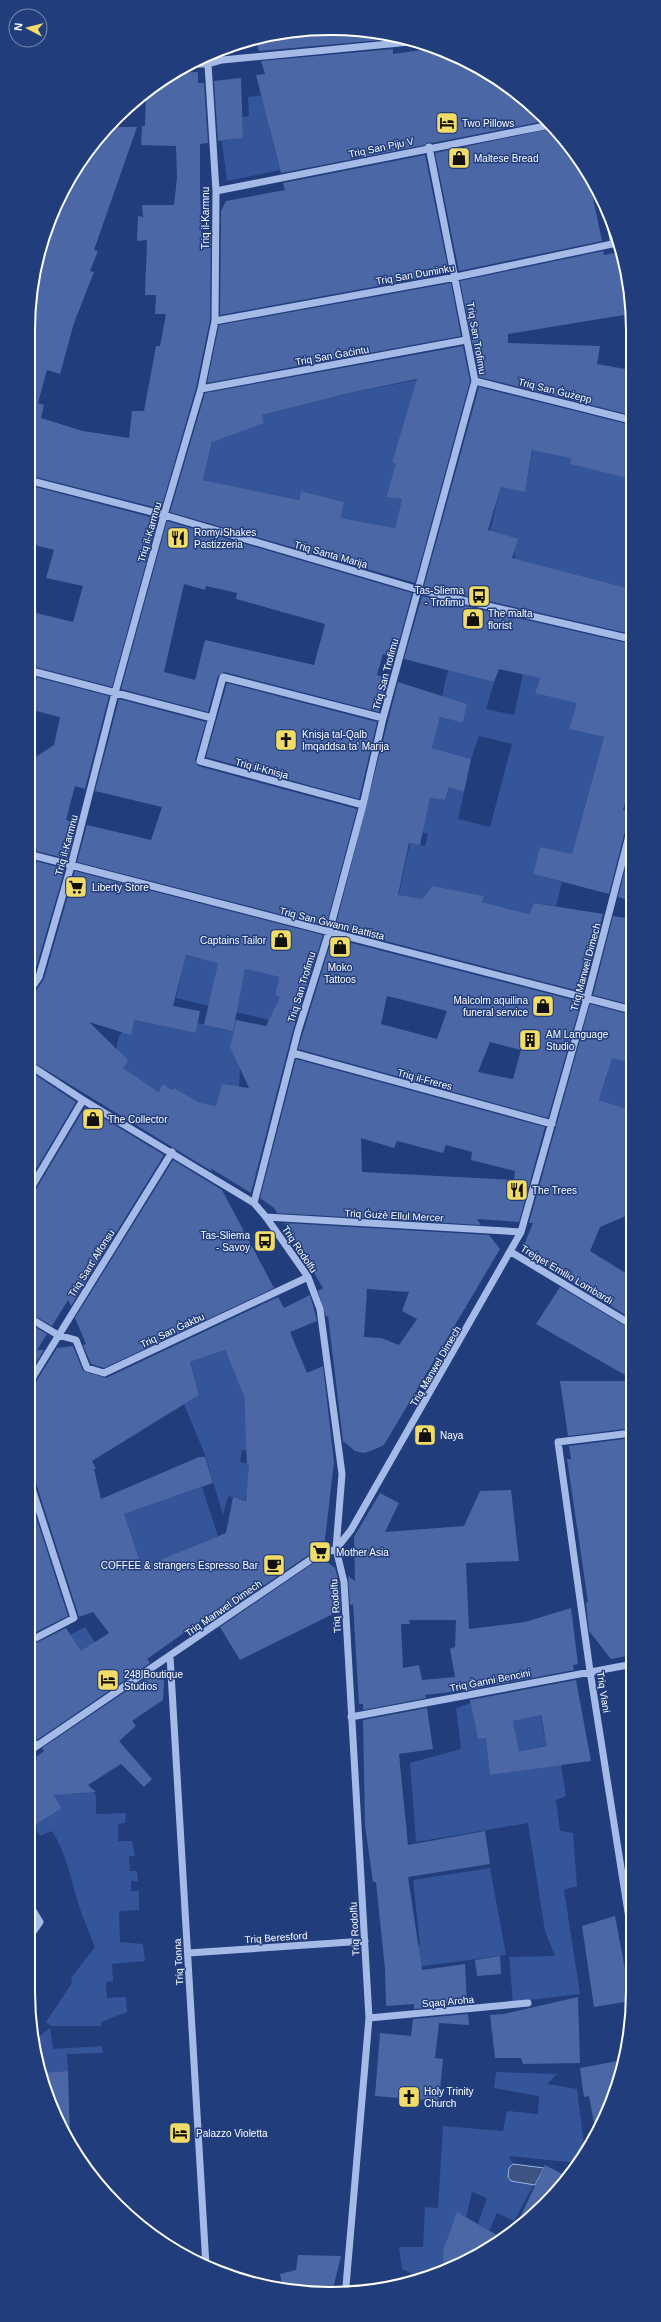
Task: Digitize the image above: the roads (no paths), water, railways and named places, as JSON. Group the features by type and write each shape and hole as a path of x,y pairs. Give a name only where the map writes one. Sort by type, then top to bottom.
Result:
{"street":[{"path":"202,64 222,60 393,42"},
{"name":"Triq il-Karmnu","path":"35,983 39,977 71,866 115,693 164,515 201,389 215,321 216,191 208,64"},
{"name":"Triq San Piju V","path":"216,191 429,147 543,126"},
{"name":"Triq San Trofimu","path":"254,1203 294,1053 298,1031 328,932 363,805 383,718 475,381 466,340 456,277 429,147"},
{"name":"Triq San Duminku","path":"215,321 456,277 613,244"},
{"name":"Triq San Ġaċintu","path":"201,389 466,340"},
{"name":"Triq San Ġużepp","path":"475,381 626,419"},
{"name":"Triq Santa Marija","path":"35,482 164,515 419,590 626,638"},
{"path":"35,672 212,718"},
{"name":"Triq il-Knisja","path":"363,805 200,761 223,677 383,718"},
{"name":"Triq Manwel Dimech","path":"36,1746 313,1558 336,1549 351,1530 380,1482 521,1232 587,998 626,847"},
{"name":"Triq San Ġwann Battista","path":"35,856 626,1008"},
{"name":"Triq il-Freres","path":"294,1053 552,1124"},
{"name":"Triq Rodolfu","path":"35,1069 83,1100 172,1152 254,1203 266,1217 308,1277 320,1309 342,1474 336,1549 344,1582 369,2018 346,2286"},
{"path":"35,1181 83,1100"},
{"name":"Triq Sant' Alfonsu","path":"35,1373 172,1152"},
{"name":"Triq Ġużè Ellul Mercer","path":"266,1217 521,1232"},
{"name":"Trejqet Emilio Lombardi","path":"511,1252 626,1321"},
{"name":"Triq San Ġakbu","path":"58,1335 76,1340 87,1368 104,1373 308,1277"},
{"path":"35,1321 58,1335"},
{"name":"Triq Viani","path":"626,1434 558,1442 590,1670 626,1899"},
{"path":"35,1498 74,1618 35,1638"},
{"name":"Triq Tonna","path":"170,1656 206,2260"},
{"name":"Triq Ġanni Bencini","path":"351,1717 590,1670 626,1665"},
{"path":"35,1914 40,1922 35,1929"},
{"name":"Triq Beresford","path":"188,1953 364,1941"},
{"name":"Sqaq Aroha","path":"369,2018 528,2003"}],"place":[{"name":"Two Pillows","path":"447,123"},
{"name":"Maltese Bread","path":"459,158"},
{"name":"Romy Shakes Pastizzeria","path":"178,538"},
{"name":"Tas-Sliema - Trofimu","path":"479,596"},
{"name":"The malta florist","path":"473,619"},
{"name":"Knisja tal-Qalb Imqaddsa ta' Marija","path":"286,740"},
{"name":"Liberty Store","path":"76,887"},
{"name":"Captains Tailor","path":"281,940"},
{"name":"Moko Tattoos","path":"340,947"},
{"name":"Malcolm aquilina funeral service","path":"543,1006"},
{"name":"AM Language Studio","path":"530,1040"},
{"name":"The Collector","path":"93,1119"},
{"name":"The Trees","path":"517,1190"},
{"name":"Tas-Sliema - Savoy","path":"265,1241"},
{"name":"Naya","path":"425,1435"},
{"name":"Mother Asia","path":"320,1552"},
{"name":"COFFEE & strangers Espresso Bar","path":"274,1565"},
{"name":"248 Boutique Studios","path":"108,1680"},
{"name":"Holy Trinity Church","path":"409,2097"},
{"name":"Palazzo Violetta","path":"180,2133"}]}
